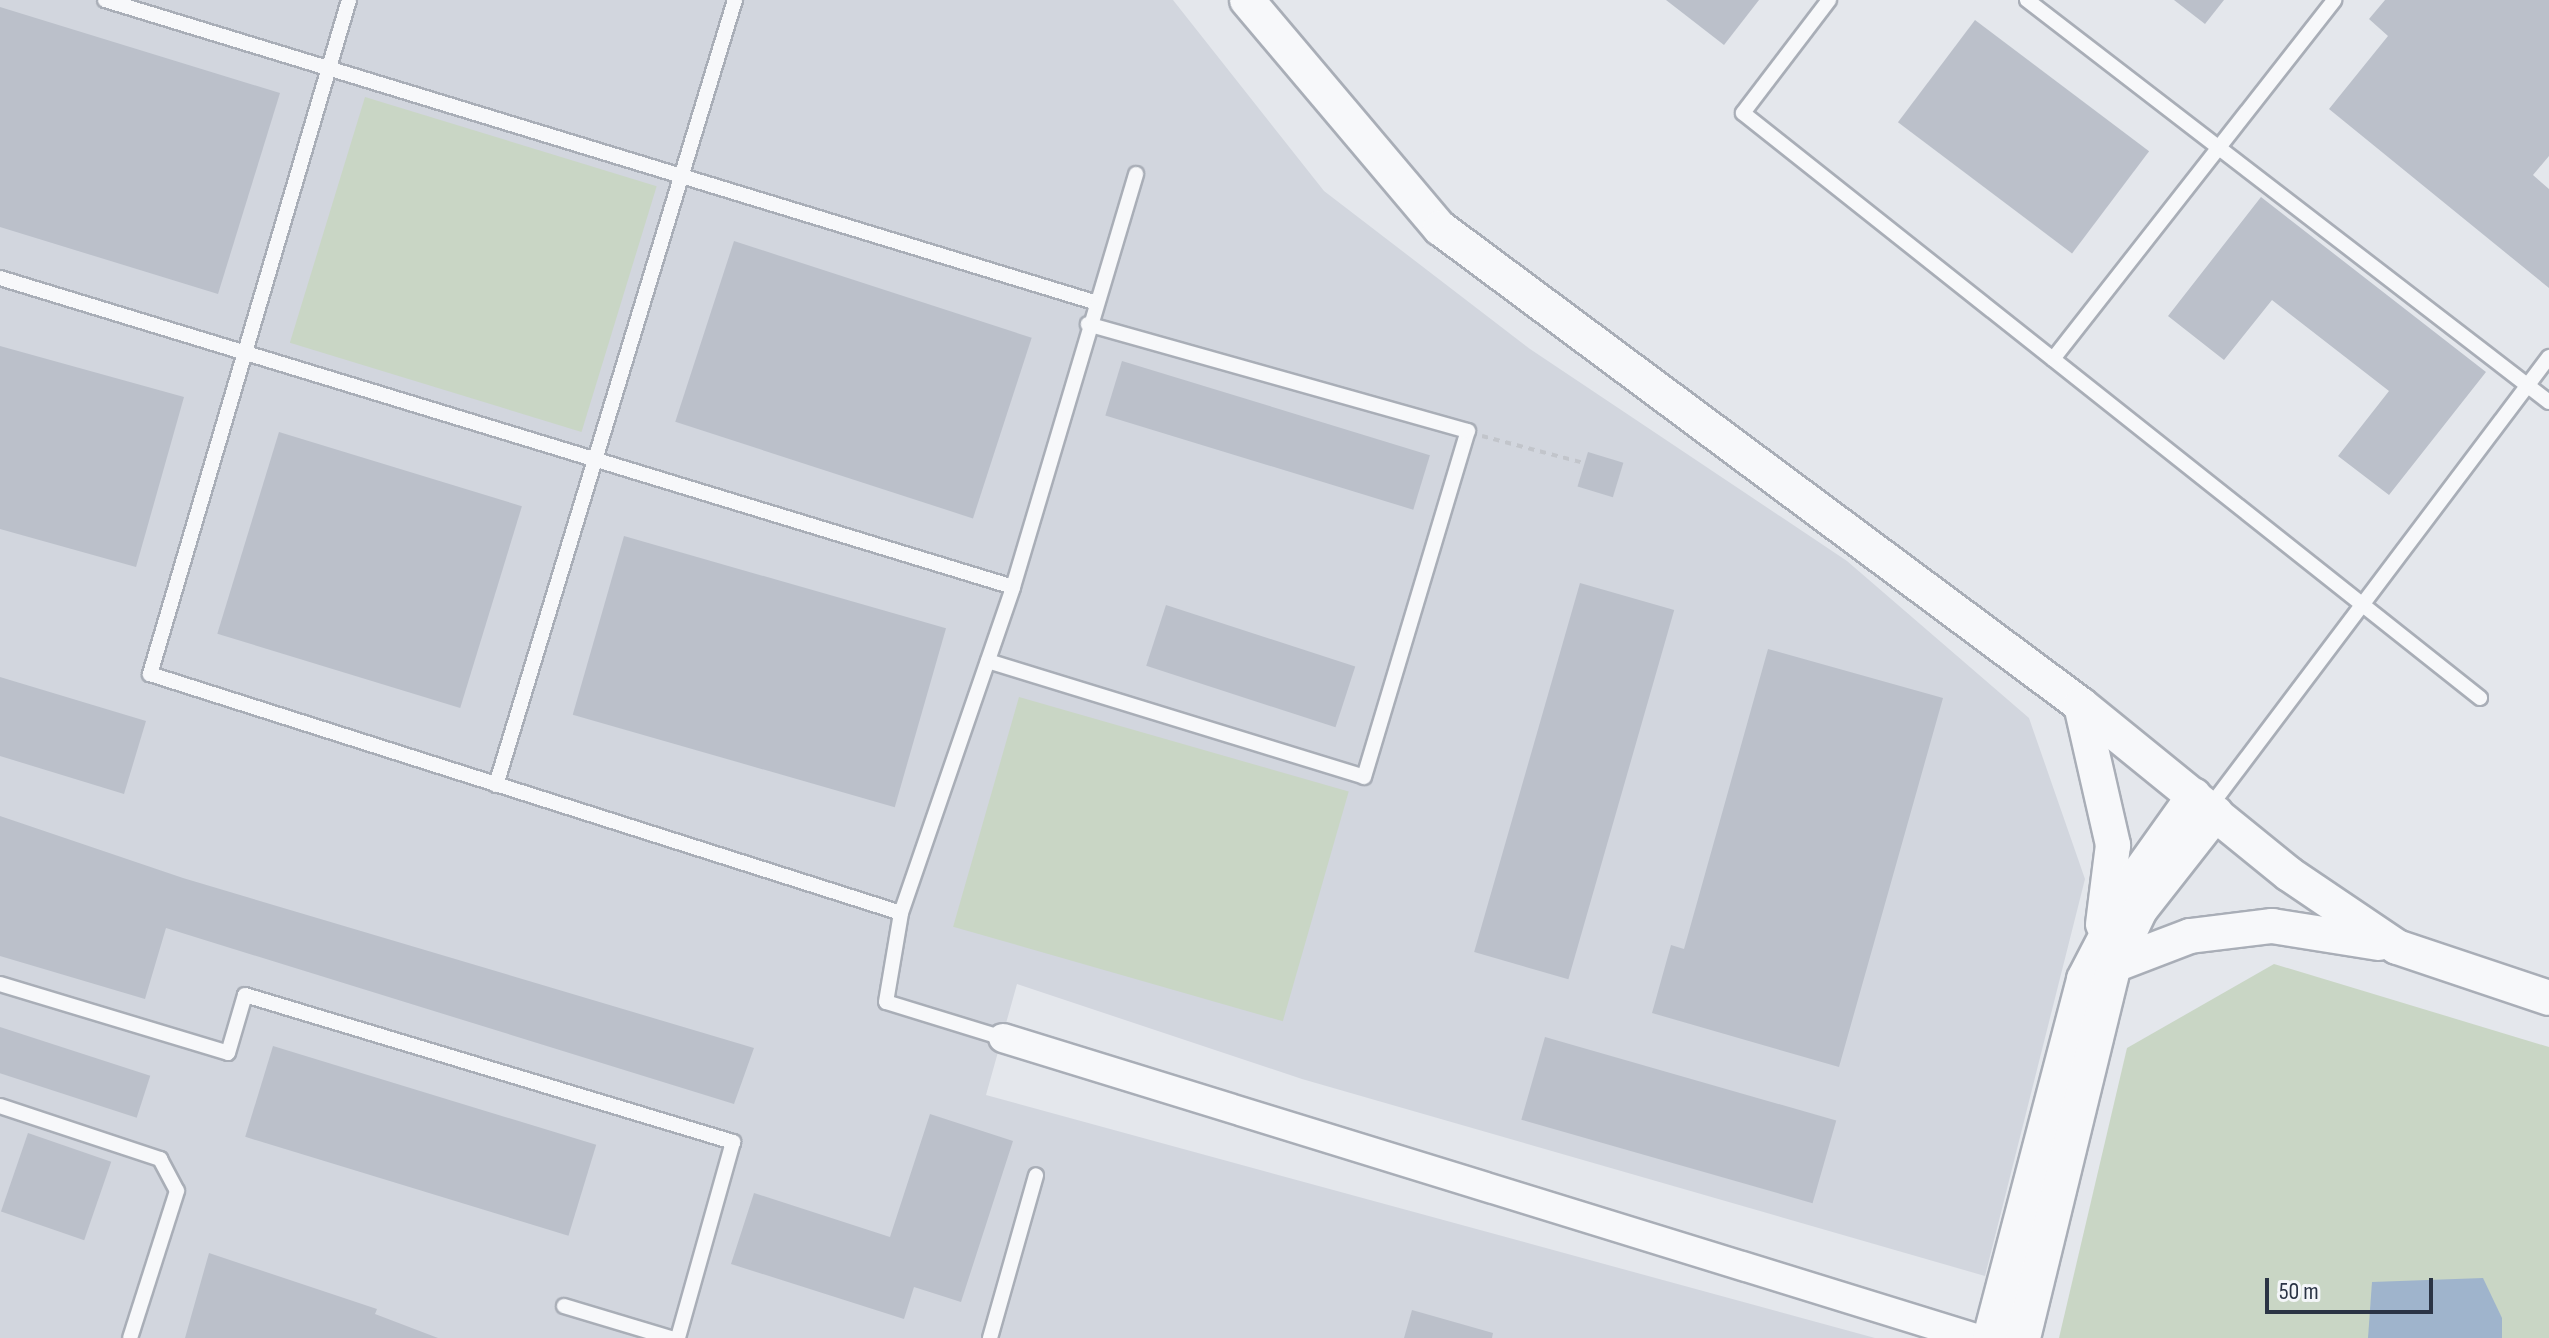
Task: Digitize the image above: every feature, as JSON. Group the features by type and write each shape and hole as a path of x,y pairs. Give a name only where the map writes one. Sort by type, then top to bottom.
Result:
{"street":[{"path":"1247,0 1440,228 2081,705 2289,874 2397,947"},
{"path":"2023,1338 2108,952 2113,845 2081,705"},
{"path":"1990,1338 2084,979 2140,910 2207,806"},
{"path":"2108,952 2190,936 2272,926 2397,947 2549,998"},
{"path":"1003,1038 1976,1338"}],"lane":[{"path":"105,0 329,65 1094,302"},
{"path":"349,0 150,674 901,913"},
{"path":"496,785 735,0"},
{"path":"1829,0 1743,113 2480,698"},
{"path":"2027,0 2549,402"},
{"path":"2053,359 2334,0"},
{"path":"1003,1038 886,1002 901,913 1013,587 1094,302 1136,174"},
{"path":"0,278 1013,587"},
{"path":"988,661 1364,777 1468,431 1088,324"},
{"path":"2207,806 2549,357"},
{"path":"0,984 228,1053 245,995 733,1142 678,1338"},
{"path":"0,1106 160,1159 177,1191 130,1338"},
{"path":"990,1338 1036,1175"},
{"path":"564,1306 671,1338"}],"path":[{"path":"1490,439 1584,463"}],"shaded area":[{"path":"0,0 1173,0 1324,191 1530,349 1847,561 2029,718 2085,879 1985,1276 1302,1079 1017,984 986,1095 1875,1338 0,1338"}],"green space":[{"path":"365,97 657,186 582,432 290,343"},
{"path":"1019,697 1349,792 1283,1021 953,927"},
{"path":"2274,964 2549,1047 2549,1338 2059,1338 2127,1048"}],"water":[{"path":"2483,1278 2502,1318 2502,1338 2368,1338 2372,1282"}],"building":[{"path":"1666,0 1759,0 1724,45"},
{"path":"2174,0 2224,0 2205,24"},
{"path":"2385,0 2549,0 2549,156 2533,175 2549,189 2549,288 2329,109 2388,36 2369,19"},
{"path":"0,7 280,93 218,294 0,227"},
{"path":"1975,20 2149,151 2072,253 1898,122"},
{"path":"2261,197 2486,372 2389,495 2338,456 2389,391 2272,300 2224,360 2168,316"},
{"path":"734,241 1032,338 973,518 675,422"},
{"path":"0,346 184,397 136,567 0,529"},
{"path":"1122,361 1430,455 1413,510 1105,416"},
{"path":"279,432 522,506 460,708 217,634"},
{"path":"1588,452 1623,463 1613,497 1577,486"},
{"path":"624,536 946,628 895,807 573,715"},
{"path":"1580,583 1674,610 1568,979 1474,952"},
{"path":"1166,605 1355,666 1335,727 1146,666"},
{"path":"1768,649 1943,698 1839,1067 1652,1013 1671,945 1684,949"},
{"path":"0,677 146,721 124,794 0,756"},
{"path":"0,816 183,878 754,1048 734,1104 166,928 145,999 0,956"},
{"path":"0,1027 150,1076 137,1118 0,1073"},
{"path":"1545,1037 1836,1121 1813,1203 1521,1120"},
{"path":"273,1046 596,1145 568,1236 245,1137"},
{"path":"930,1114 1013,1141 961,1302 914,1287 904,1319 731,1264 754,1193 890,1237"},
{"path":"28,1133 111,1162 84,1240 1,1211"},
{"path":"209,1253 377,1309 375,1314 438,1338 185,1338"},
{"path":"1412,1310 1493,1333 1492,1338 1404,1338"}]}
